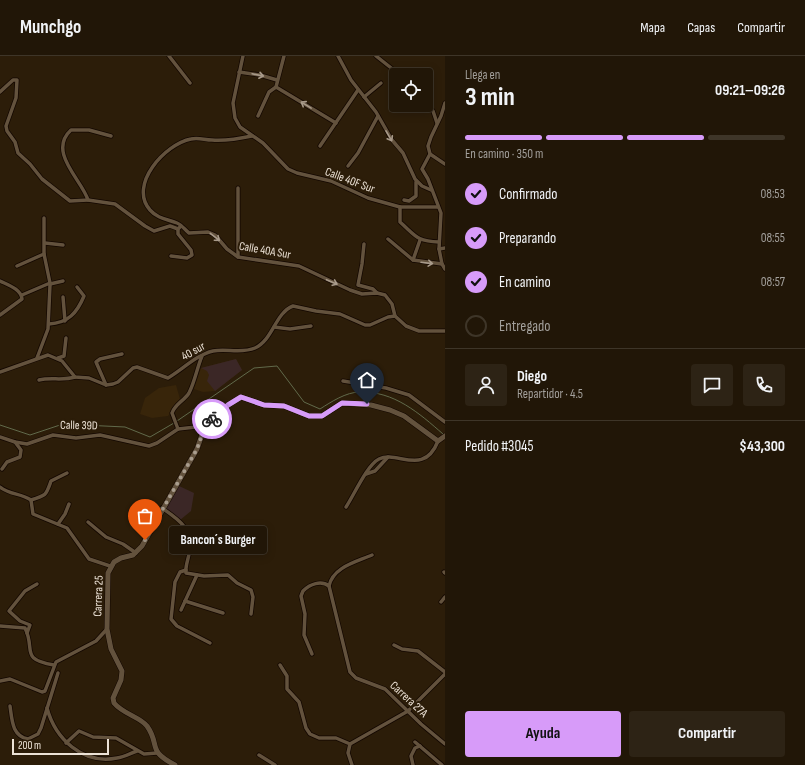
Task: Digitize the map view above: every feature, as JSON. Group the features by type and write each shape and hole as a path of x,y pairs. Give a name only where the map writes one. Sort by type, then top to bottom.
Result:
{"street":[{"path":"169,56 190,83"},
{"path":"243,56 239,72 260,75 277,80"},
{"path":"258,116 269,92 276,87 284,56"},
{"path":"338,56 351,80 378,116 392,140 403,154 415,179 417,185 416,196 409,201 404,200"},
{"path":"376,56 391,68"},
{"name":"Calle 40F Sur","path":"239,72 233,112 240,127 263,143 280,162 292,171 331,180 368,198 400,207 438,207"},
{"path":"0,92 12,80 17,80 15,104 9,115 6,126 18,153 30,164 42,179 70,201 88,200 86,194 66,162 64,140 71,130 89,130 111,136"},
{"path":"364,97 381,82"},
{"path":"276,87 336,123"},
{"path":"320,146 358,90"},
{"path":"445,103 444,111 431,137 429,152 422,169 428,179 441,217 439,249 442,264 445,269"},
{"path":"433,111 437,123"},
{"path":"348,166 361,149 378,116"},
{"path":"171,256 186,258 192,255 189,247 178,234 180,227 161,219 145,202 143,193 145,183 159,158 165,152 190,139 228,140 252,136"},
{"path":"429,152 445,164"},
{"path":"415,179 422,186 431,190"},
{"path":"238,188 238,257"},
{"name":"Calle 40A Sur","path":"88,200 115,204 154,231 170,226 180,227 192,234 204,232 215,235 227,250 238,257 299,266 350,290 362,294 377,293"},
{"path":"400,207 400,222 413,236 420,240 439,242"},
{"path":"37,358 46,338 49,324 50,284 44,254 44,218"},
{"path":"388,239 413,260 442,264"},
{"path":"413,260 420,240"},
{"path":"45,243 64,246"},
{"path":"364,244 358,285 373,289 377,293 384,295 390,300 395,316 413,330 445,331"},
{"path":"439,249 445,248"},
{"path":"17,266 44,254"},
{"path":"0,281 22,295"},
{"path":"22,295 50,284 63,281"},
{"path":"49,324 65,321 83,298 83,294 77,287"},
{"path":"0,315 20,302 22,295"},
{"path":"63,297 65,321"},
{"name":"40 sur","path":"106,385 118,382 133,368 138,367 168,378 203,356 214,351 239,351 255,348 264,340 285,310 294,306 340,314 370,326 388,317 395,316"},
{"path":"274,327 290,329 311,326"},
{"path":"0,372 18,367 37,358 48,356 57,358 64,356 66,338"},
{"path":"106,385 96,362 100,359 122,354"},
{"path":"203,356 189,392 185,399 174,408 173,417 178,429 205,426"},
{"path":"57,358 75,377"},
{"path":"39,380 51,377 65,380 75,377 89,378 106,385"},
{"path":"343,381 390,389 410,395 445,422"},
{"path":"88,522 106,537 123,544 136,553 197,449 205,426 228,405 241,397 264,405 284,406 309,416 322,416 342,403 347,402 371,405 397,412 442,439 430,453 418,460 407,461 388,458 375,462 346,507"},
{"name":"Calle 39D","path":"0,436 15,442 27,444 53,435 76,438 100,435 149,446 158,443 178,429"},
{"path":"2,469 7,462 20,457 21,450 15,442"},
{"path":"366,474 375,470 388,458"},
{"path":"32,500 45,495 49,489 51,481 67,472"},
{"path":"0,487 7,492 22,494 32,500"},
{"path":"32,500 33,514 58,524 70,531 89,559 110,566"},
{"path":"58,524 65,514 69,504"},
{"path":"162,508 182,524 190,535 191,543 186,570"},
{"name":"Carrera 25","path":"136,553 118,559 110,566 107,578 107,629 113,656 122,671 121,680 113,698 114,703 126,714 145,724 157,753"},
{"path":"312,654 304,635 305,614 301,596 303,591 316,583 330,586 332,576 337,572 372,554"},
{"path":"186,570 187,573 197,575 212,576 225,573 237,583 249,588 252,597 251,614"},
{"path":"186,570 180,572 175,582 171,619 177,626 210,643"},
{"path":"181,610 197,575"},
{"path":"27,633 30,625 20,621 9,611 25,591 37,584"},
{"name":"Carrera 27A","path":"330,586 352,675 385,689 421,724 445,744"},
{"path":"441,602 445,597"},
{"path":"185,601 222,613"},
{"path":"0,626 25,628 29,650 33,657 42,663 54,665"},
{"path":"0,681 10,679 44,691 47,688 54,665 58,660 96,641 107,629"},
{"path":"352,765 348,753 350,744 408,711 445,673 418,652 402,650 394,645"},
{"path":"280,665 288,676 287,689 299,702 306,728 310,734 319,738 336,738 350,744"},
{"path":"10,706 14,727 21,737 28,739 36,735 44,721 58,673"},
{"path":"47,708 51,721 66,743 78,752 98,759 116,758 137,751"},
{"path":"44,721 51,721"},
{"path":"66,743 79,731 93,737 116,738 137,751 148,754 157,753 162,758 175,765"},
{"path":"415,742 442,765"},
{"path":"414,765 411,756 415,748 420,746"},
{"path":"259,755 276,765"}],"shaded area":[{"path":"236,359 242,370 215,391 203,392 194,389 201,368"},
{"path":"236,359 242,370 215,391 207,381 209,375 207,371 201,368"},
{"path":"176,385 180,399 168,416 152,418 140,414 145,398 159,388"},
{"path":"177,485 194,493 191,511 180,520 165,508"}],"waterway":[{"path":"177,421 254,368 277,366 304,402 320,409 339,398 355,392 384,395 395,399 415,411 443,434"},
{"path":"0,425 30,435 63,424 125,427 150,437 174,423"}],"way so far":[{"path":"145,540 197,449 205,426 212,419"}],"place":[{"name":"Bancon´s Burger","path":"145,540"}],"route":[{"path":"212,419 228,405 241,397 246,397 264,405 277,404 302,415 309,416 322,416 342,403 367,404"}]}
